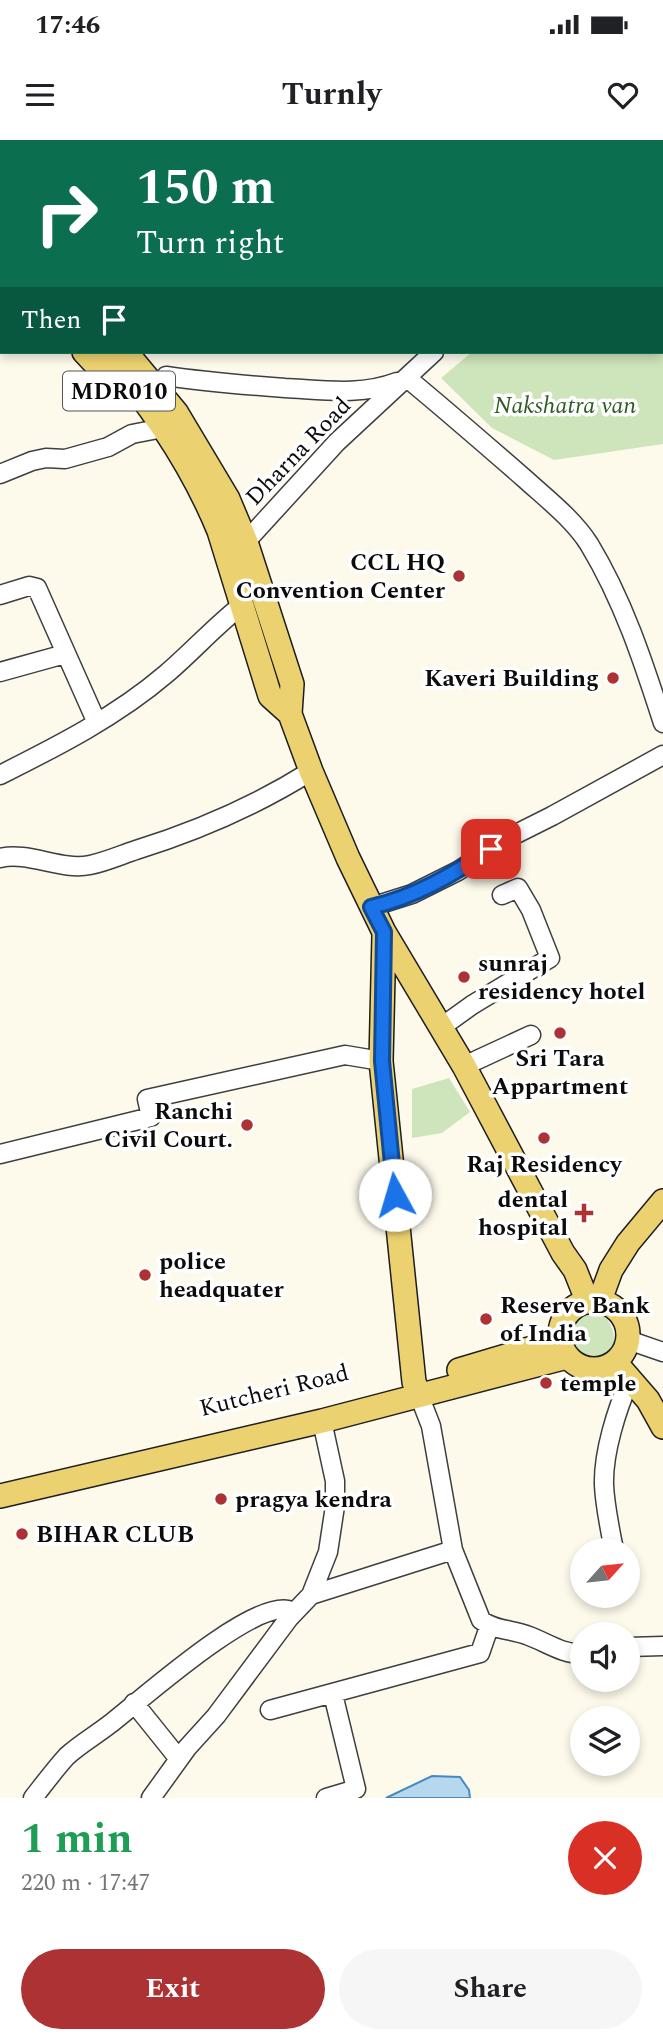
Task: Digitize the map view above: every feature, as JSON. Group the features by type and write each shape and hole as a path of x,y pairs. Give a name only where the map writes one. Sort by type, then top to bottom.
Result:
{"main road":[{"name":"MDR010","path":"86,354 136,413 166,420 175,388 148,354"},
{"path":"107,354 166,420 229,499 246,542 292,684 290,714 311,771 371,907 464,1066 564,1253 593,1300"},
{"path":"127,354 166,420 209,508 270,696 290,714"},
{"path":"0,1496 322,1421 416,1388 382,1061 384,932"},
{"path":"593,1300 628,1243 663,1201"},
{"path":"575,1270 587,1270 596,1266 628,1243"},
{"path":"623,1371 590,1369 578,1365 563,1349 560,1327 565,1315 575,1306 593,1300 612,1305 622,1314 627,1326 628,1340 623,1371 653,1408 663,1427"},
{"name":"Kutcheri Road","path":"0,1482 416,1388 563,1349"}],"street":[{"name":"Dharna Road","path":"227,561 337,442 432,354"},
{"path":"166,376 345,393 379,389 407,378 565,515 588,542 632,631 651,680 663,723"},
{"path":"0,474 32,461 46,458 65,459 108,447 166,420"},
{"path":"0,595 29,586 37,588 97,723"},
{"path":"0,775 97,723 167,674 242,605"},
{"path":"0,672 65,654"},
{"path":"371,907 412,894 458,872 508,838 663,755"},
{"path":"0,858 89,866 156,844 272,796 311,771"},
{"path":"440,1028 472,1005 550,958 531,910 518,888 502,895"},
{"path":"464,1066 531,1035"},
{"path":"0,1154 151,1117 147,1099 345,1055 382,1061"},
{"path":"628,1340 663,1352"},
{"path":"612,1538 604,1484 606,1458 620,1402 623,1371"},
{"path":"416,1388 431,1426 453,1550 481,1620 489,1627 529,1636 570,1654"},
{"path":"151,1798 289,1618 311,1595 328,1552 335,1506 335,1481 322,1421"},
{"path":"311,1595 453,1550"},
{"path":"33,1798 68,1755 156,1684 251,1619 284,1608 288,1610 289,1618"},
{"path":"270,1710 480,1653 489,1627"},
{"path":"640,1647 663,1647"},
{"path":"326,1798 356,1789 333,1694"},
{"path":"134,1703 180,1759"}],"green space":[{"name":"Nakshatra van","path":"470,354 663,354 663,444 554,460 492,428 441,378"},
{"path":"449,1078 470,1112 442,1133 412,1138 412,1089"},
{"path":"595,1307 607,1319 613,1331 615,1345 612,1360 602,1364 576,1350 572,1336 574,1324"}],"water":[{"path":"432,1776 460,1777 469,1790 470,1798 386,1798"}],"place":[{"name":"CCL HQ Convention Center","path":"459,576"},
{"name":"Kaveri Building","path":"613,678"},
{"name":"sunraj residency hotel","path":"464,977"},
{"name":"Sri Tara Appartment","path":"560,1033"},
{"name":"Ranchi Civil Court.","path":"247,1125"},
{"name":"Raj Residency","path":"544,1138"},
{"name":"dental hospital","path":"584,1213"},
{"name":"police headquater","path":"145,1275"},
{"name":"Reserve Bank of India","path":"486,1319"},
{"name":"temple","path":"546,1383"},
{"name":"pragya kendra","path":"221,1499"},
{"name":"BIHAR CLUB","path":"22,1534"}],"route":[{"path":"395,1195 382,1061 384,932 371,907 412,894 458,872 491,849"}]}
